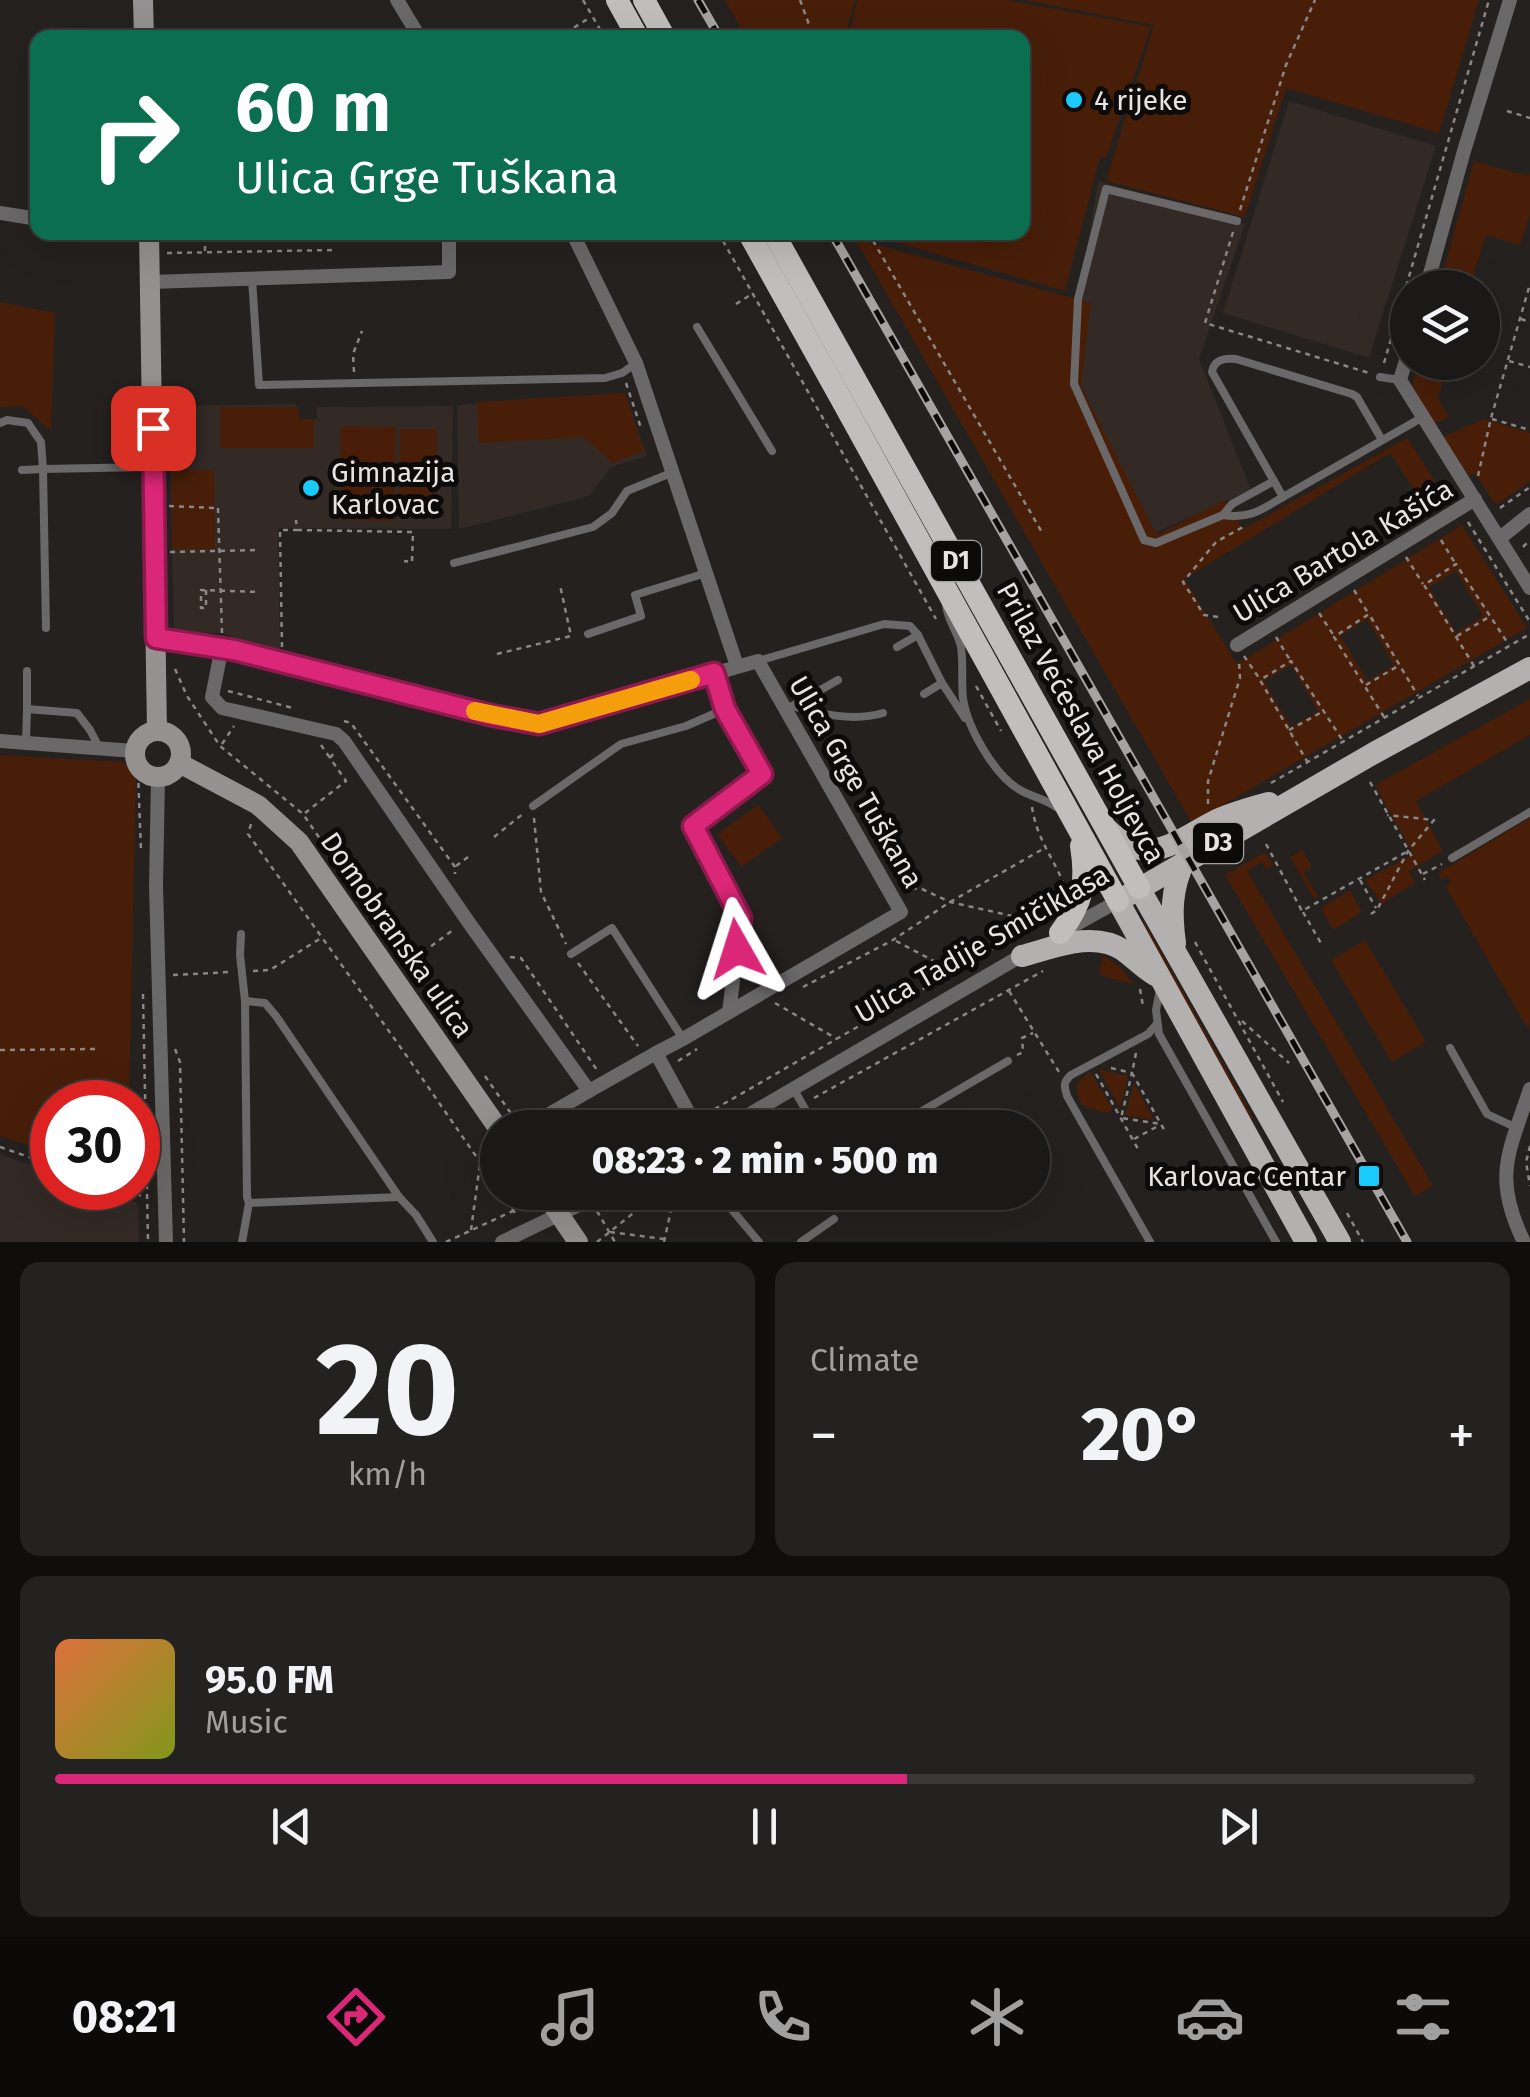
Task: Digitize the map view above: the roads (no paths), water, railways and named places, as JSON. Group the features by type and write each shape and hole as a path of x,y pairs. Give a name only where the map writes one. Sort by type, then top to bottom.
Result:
{"highway":[{"path":"618,0 634,30"},
{"path":"644,0 660,30"},
{"name":"Prilaz Većeslava Holjevca","path":"752,240 1118,900"},
{"name":"Prilaz Većeslava Holjevca","path":"777,240 1139,888"},
{"path":"1050,923 1076,911 1083,892 1084,869 1075,824"}],"main road":[{"path":"143,0 144,30"},
{"path":"150,240 157,731"},
{"name":"Ulica Tadije Smičiklasa","path":"1118,900 1530,668"},
{"path":"157,731 177,741 179,763 169,774 147,775 137,764 134,751 142,737 157,731"},
{"name":"Domobranska ulica","path":"179,763 258,805 299,842 485,1110"},
{"path":"1108,830 1129,847 1156,851 1232,814 1297,798"},
{"path":"1178,956 1172,901 1176,877 1184,862"},
{"name":"Prilaz Većeslava Holjevca","path":"1139,888 1340,1242"},
{"name":"Prilaz Većeslava Holjevca","path":"1118,900 1306,1242"},
{"path":"1022,956 1098,941 1120,948 1162,980"},
{"path":"552,1210 578,1242"}],"street":[{"path":"397,0 415,30"},
{"path":"1431,270 1510,0"},
{"path":"0,213 30,217"},
{"path":"151,282 449,272 449,240"},
{"path":"576,240 636,363 737,666"},
{"name":"Ulica Bartola Kašića","path":"1400,380 1476,491 1530,588"},
{"name":"Ulica Bartola Kašića","path":"1237,646 1460,510 1476,491"},
{"path":"1500,538 1530,514"},
{"name":"Ulica Grge Tuškana","path":"156,638 222,642 490,715 539,724 758,662 789,708 901,912 557,1110"},
{"path":"222,642 212,697 222,708 336,734 344,741 590,1091"},
{"path":"714,673 725,709 762,774 693,826 741,918 730,1012"},
{"path":"0,741 134,751"},
{"path":"148,775 156,886 166,1242"},
{"name":"Ulica Tadije Smičiklasa","path":"756,1110 1022,956 1050,923 1118,900"},
{"path":"652,1056 687,1110"},
{"path":"1524,1242 1512,1216 1505,1172 1530,1089"},
{"path":"502,1242 572,1210"}],"lane":[{"path":"1237,221 1106,190 1078,299 1074,384 1144,540 1156,543 1223,514 1232,504 1274,480"},
{"path":"252,279 258,384 605,378 636,363"},
{"path":"697,327 772,451"},
{"path":"1283,496 1212,372 1217,362 1226,358 1236,360 1357,396 1382,440"},
{"path":"1380,377 1390,378"},
{"path":"1223,514 1240,518 1259,512 1423,418"},
{"path":"0,423 28,423 42,442 46,628"},
{"path":"22,470 153,467"},
{"path":"454,562 593,527 612,512 627,490 672,473"},
{"path":"588,634 641,616 634,595 706,574"},
{"path":"945,592 948,619 961,644 960,679 970,725"},
{"name":"Ulica Grge Tuškana","path":"758,662 884,624 910,626 918,635"},
{"path":"898,647 918,635 942,683 1003,776 1020,790 1052,804 1075,824"},
{"path":"26,742 27,671"},
{"path":"789,708 838,680"},
{"path":"924,694 942,683"},
{"path":"789,708 867,718 883,713"},
{"path":"27,709 77,713 99,747"},
{"path":"533,806 621,744 686,726 725,709"},
{"path":"1452,858 1530,812"},
{"path":"571,954 612,928 683,1039"},
{"path":"241,934 249,1203 242,1242"},
{"path":"1162,980 1156,1010 1159,1034 1276,1242"},
{"path":"244,1001 265,1004 276,1016 432,1242"},
{"path":"1150,1242 1064,1086 1066,1080 1148,1034 1156,1025"},
{"path":"1450,1048 1487,1114 1522,1120"},
{"path":"925,1110 1008,1061"},
{"path":"793,1088 806,1110"},
{"path":"249,1203 398,1197"},
{"path":"732,1210 759,1242"},
{"path":"801,1242 834,1219"}],"railway":[{"path":"698,0 715,30"},
{"path":"836,240 1407,1242"}],"place":[{"name":"4 rijeke","path":"1074,100"},
{"name":"Gimnazija Karlovac","path":"311,488"},
{"name":"Karlovac Centar","path":"1369,1176"}]}
